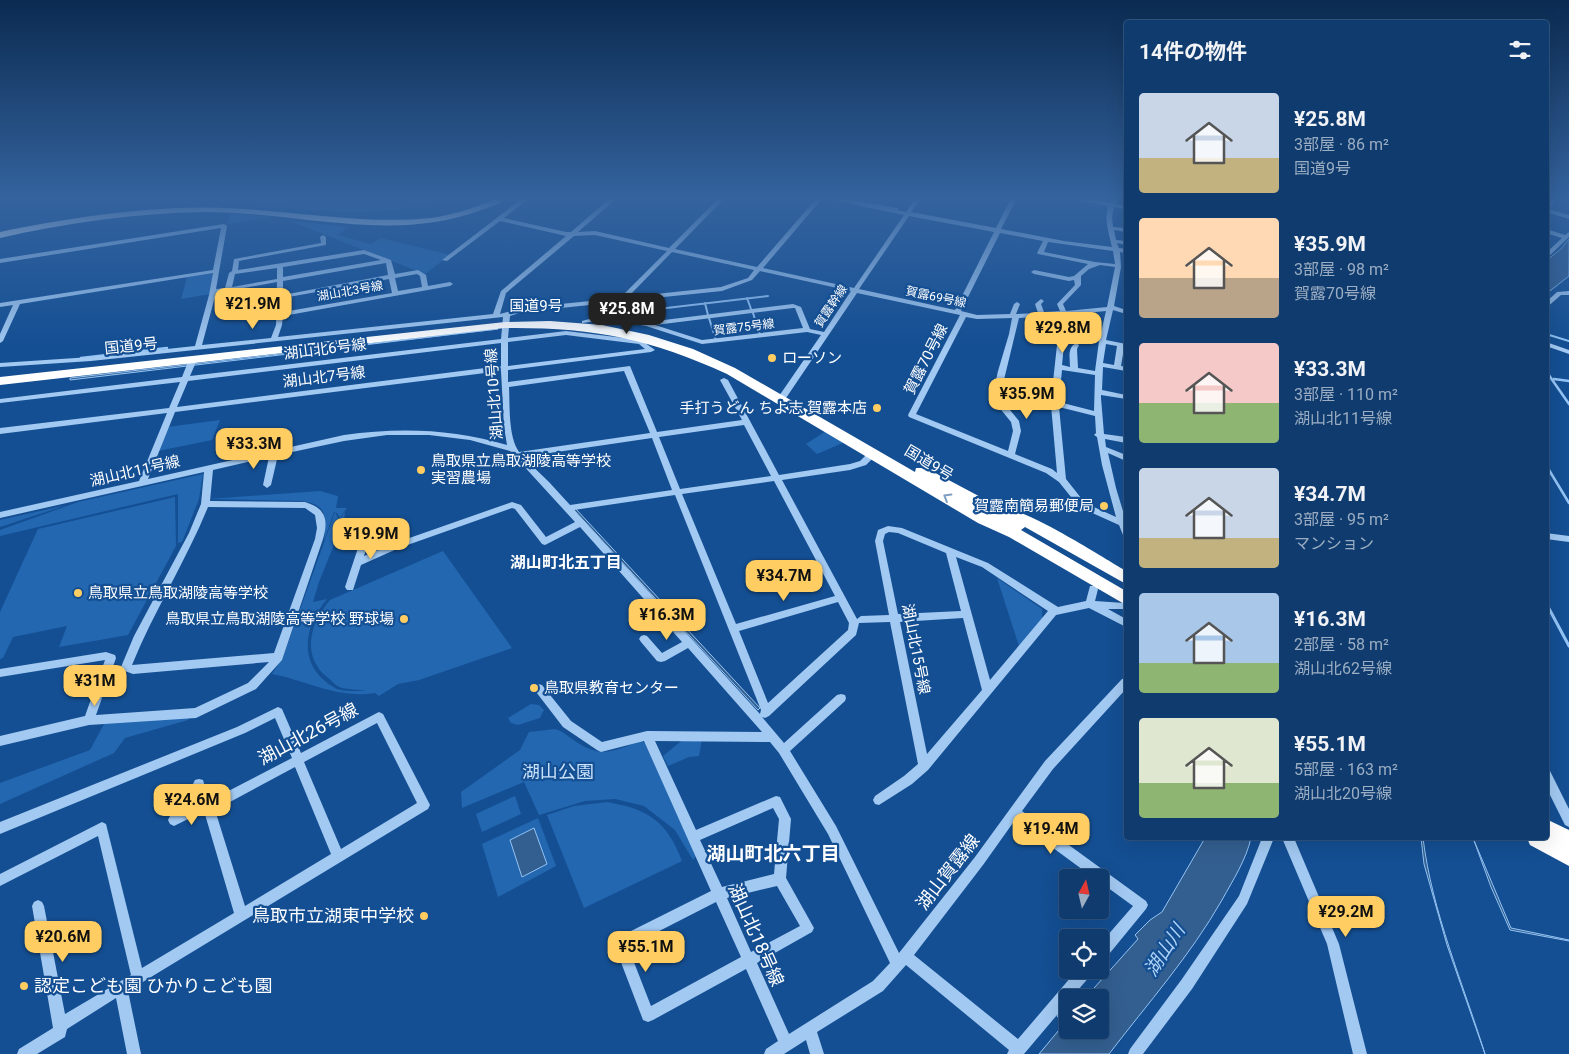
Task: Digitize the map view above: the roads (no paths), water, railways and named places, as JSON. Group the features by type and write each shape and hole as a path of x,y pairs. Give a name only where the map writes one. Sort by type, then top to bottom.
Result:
{"highway":[{"name":"国道9号","path":"0,374 503,319 584,322 626,328 671,339 720,358 873,453 987,514 1006,519 1124,587"},
{"name":"国道9号","path":"0,381 503,319 577,326 645,338 710,360 783,396 909,464 1124,605"},
{"path":"987,514 1025,520 1124,577"},
{"path":"987,514 1004,535 1091,597 1124,605"},
{"path":"1549,830 1569,841"},
{"path":"1541,840 1569,856"}],"street":[{"path":"0,260 71,249"},
{"path":"198,347 212,292 220,249"},
{"path":"228,289 232,273 235,272 236,260 295,249"},
{"path":"444,260 459,249"},
{"path":"503,319 503,292 554,249"},
{"name":"賀露69号線","path":"666,249 960,314 988,318 1064,314 1109,308"},
{"path":"0,365 503,319 521,310 722,289 743,283 761,269 777,249"},
{"name":"賀露幹線","path":"783,396 883,249"},
{"path":"960,314 990,249"},
{"path":"1042,249 1040,253 1117,270 1124,274"},
{"path":"1109,249 1124,251"},
{"path":"620,300 670,250"},
{"path":"1115,250 1117,270 1102,341 1097,414 1098,435 1107,474 1124,524"},
{"name":"湖山北3号線","path":"235,272 364,252 388,261 394,294 279,315"},
{"path":"212,292 388,261"},
{"path":"1034,272 1069,280 1078,277 1092,264"},
{"path":"274,339 279,315 280,265"},
{"path":"0,305 216,271"},
{"path":"280,297 418,272 423,275 426,288"},
{"path":"1064,314 1060,304 1079,284 1078,277"},
{"path":"394,294 450,284"},
{"path":"1549,303 1559,293 1569,293"},
{"path":"612,301 614,318 621,321"},
{"path":"1041,301 1038,304 1040,315 1061,345 1055,402 1062,480"},
{"path":"0,341 18,302"},
{"path":"1011,456 1017,431 1015,421 1002,406 998,389 999,376 1015,330 1014,316 1017,304"},
{"path":"645,325 793,306 798,307 807,330 825,334"},
{"path":"1109,308 1124,312"},
{"name":"賀露70号線","path":"960,314 912,416 1049,471 1062,480 1082,505 1124,524"},
{"name":"湖山北10号線","path":"503,319 505,384 515,452 760,721 783,750 850,864 901,961"},
{"name":"賀露75号線","path":"584,322 597,320 621,321 645,325 709,343 807,330"},
{"path":"645,325 671,339"},
{"name":"湖山北6号線","path":"0,401 504,342 566,333 641,342 651,350"},
{"path":"1549,339 1569,346"},
{"path":"1102,341 1124,345 1118,367"},
{"path":"1074,369 1074,350 1076,345"},
{"path":"1549,345 1569,352"},
{"name":"湖山北7号線","path":"0,431 651,350"},
{"path":"142,483 192,362"},
{"path":"1099,364 1124,368"},
{"path":"1059,367 1099,374"},
{"path":"505,384 627,368 766,710"},
{"path":"724,380 746,422 752,428 854,623 852,632 766,710 760,721"},
{"path":"998,389 1097,414"},
{"path":"1099,392 1124,397"},
{"path":"515,452 746,422"},
{"name":"湖山北11号線","path":"0,515 350,437 403,431 457,434 515,452"},
{"path":"1098,435 1124,440"},
{"path":"1102,448 1124,457"},
{"path":"568,508 856,466 863,463 873,453"},
{"path":"267,484 274,454"},
{"path":"209,468 205,504 193,533 139,636 126,667 132,670 278,657"},
{"path":"0,741 88,720 196,713 252,686 278,657 320,539 322,521 319,513 311,506 299,504 205,504"},
{"path":"358,563 396,546 512,506 518,507 545,542 581,523"},
{"path":"348,528 383,525 396,546"},
{"path":"350,587 369,527"},
{"name":"湖山北15号線","path":"924,766 879,541 881,532 896,529 986,565 1056,611"},
{"path":"1549,536 1569,539"},
{"path":"950,550 987,690"},
{"path":"879,800 908,780 924,766 1056,611 1091,597 1124,622"},
{"path":"732,629 841,598"},
{"path":"861,620 967,614"},
{"path":"644,639 661,658 689,643"},
{"path":"0,673 106,656 111,658 88,720"},
{"name":"湖山賀露線","path":"770,1054 878,986 901,961 1016,814 1050,765 1124,684"},
{"path":"538,688 567,724 601,747 647,736 772,737"},
{"path":"783,750 841,698"},
{"path":"0,828 241,730 278,712 338,856"},
{"name":"湖山北26号線","path":"24,1054 60,1032 60,1025 424,805 379,717 207,806"},
{"name":"湖山北18号線","path":"647,736 787,1045"},
{"path":"1549,781 1569,822"},
{"path":"199,784 241,914"},
{"path":"693,837 776,801 786,819 780,879 808,928 648,1015 620,944 718,894 780,879"},
{"path":"174,820 207,806"},
{"path":"1016,814 1142,905 1109,944"},
{"path":"0,880 102,828 138,978"},
{"path":"1135,1054 1187,984 1243,900 1267,840"},
{"path":"1289,840 1333,944 1360,1054"},
{"path":"38,906 60,1025"},
{"path":"901,961 1016,1051 1078,979"},
{"path":"121,988 134,1054"},
{"path":"810,1030 817,1054"}],"water":[{"path":"1561,249 1569,249 1569,276 1549,292 1549,264 1549,258"},
{"path":"498,329 70,380 70,378"},
{"path":"575,508 760,708 758,710 573,509"},
{"path":"534,828 547,864 522,877 510,840"},
{"name":"湖山川","path":"1204,840 1250,840 1243,862 1210,921 1168,979 1109,1054 1039,1054 1059,1030 1059,1039 1109,1039 1109,989 1093,989 1102,979 1109,979 1109,971 1138,939 1135,935 1150,920 1162,912"},
{"path":"1421,840 1423,840 1433,893 1449,947 1485,1054 1447,945 1424,864"},
{"path":"1474,840 1511,928 1569,941 1510,930 1491,887"}],"waterway":[{"path":"747,298 768,296"},
{"path":"705,303 747,298"},
{"path":"747,298 751,309"},
{"path":"624,313 705,303"},
{"path":"705,303 708,315"},
{"path":"753,313 760,335"},
{"path":"594,316 610,314"},
{"path":"709,318 716,340"},
{"path":"1549,335 1569,341"},
{"path":"81,358 167,348"},
{"path":"1549,375 1569,404"},
{"path":"1554,379 1569,381"},
{"path":"1549,470 1569,503"},
{"path":"1549,609 1569,646"}],"place":[{"name":"ローソン","path":"772,358"},
{"name":"手打うどん ちよ志 賀露本店","path":"877,408"},
{"name":"鳥取県立鳥取湖陵高等学校 実習農場","path":"421,470"},
{"name":"賀露南簡易郵便局","path":"1104,506"},
{"name":"鳥取県立鳥取湖陵高等学校","path":"78,593"},
{"name":"鳥取県立鳥取湖陵高等学校 野球場","path":"404,619"},
{"name":"鳥取県教育センター","path":"534,688"},
{"name":"鳥取市立湖東中学校","path":"424,916"},
{"name":"認定こども園 ひかりこども園","path":"24,986"}],"district":[{"name":"湖山町北五丁目","path":"566,562"},
{"name":"湖山町北六丁目","path":"773,853"}],"park label":[{"name":"湖山公園","path":"558,772"}]}
